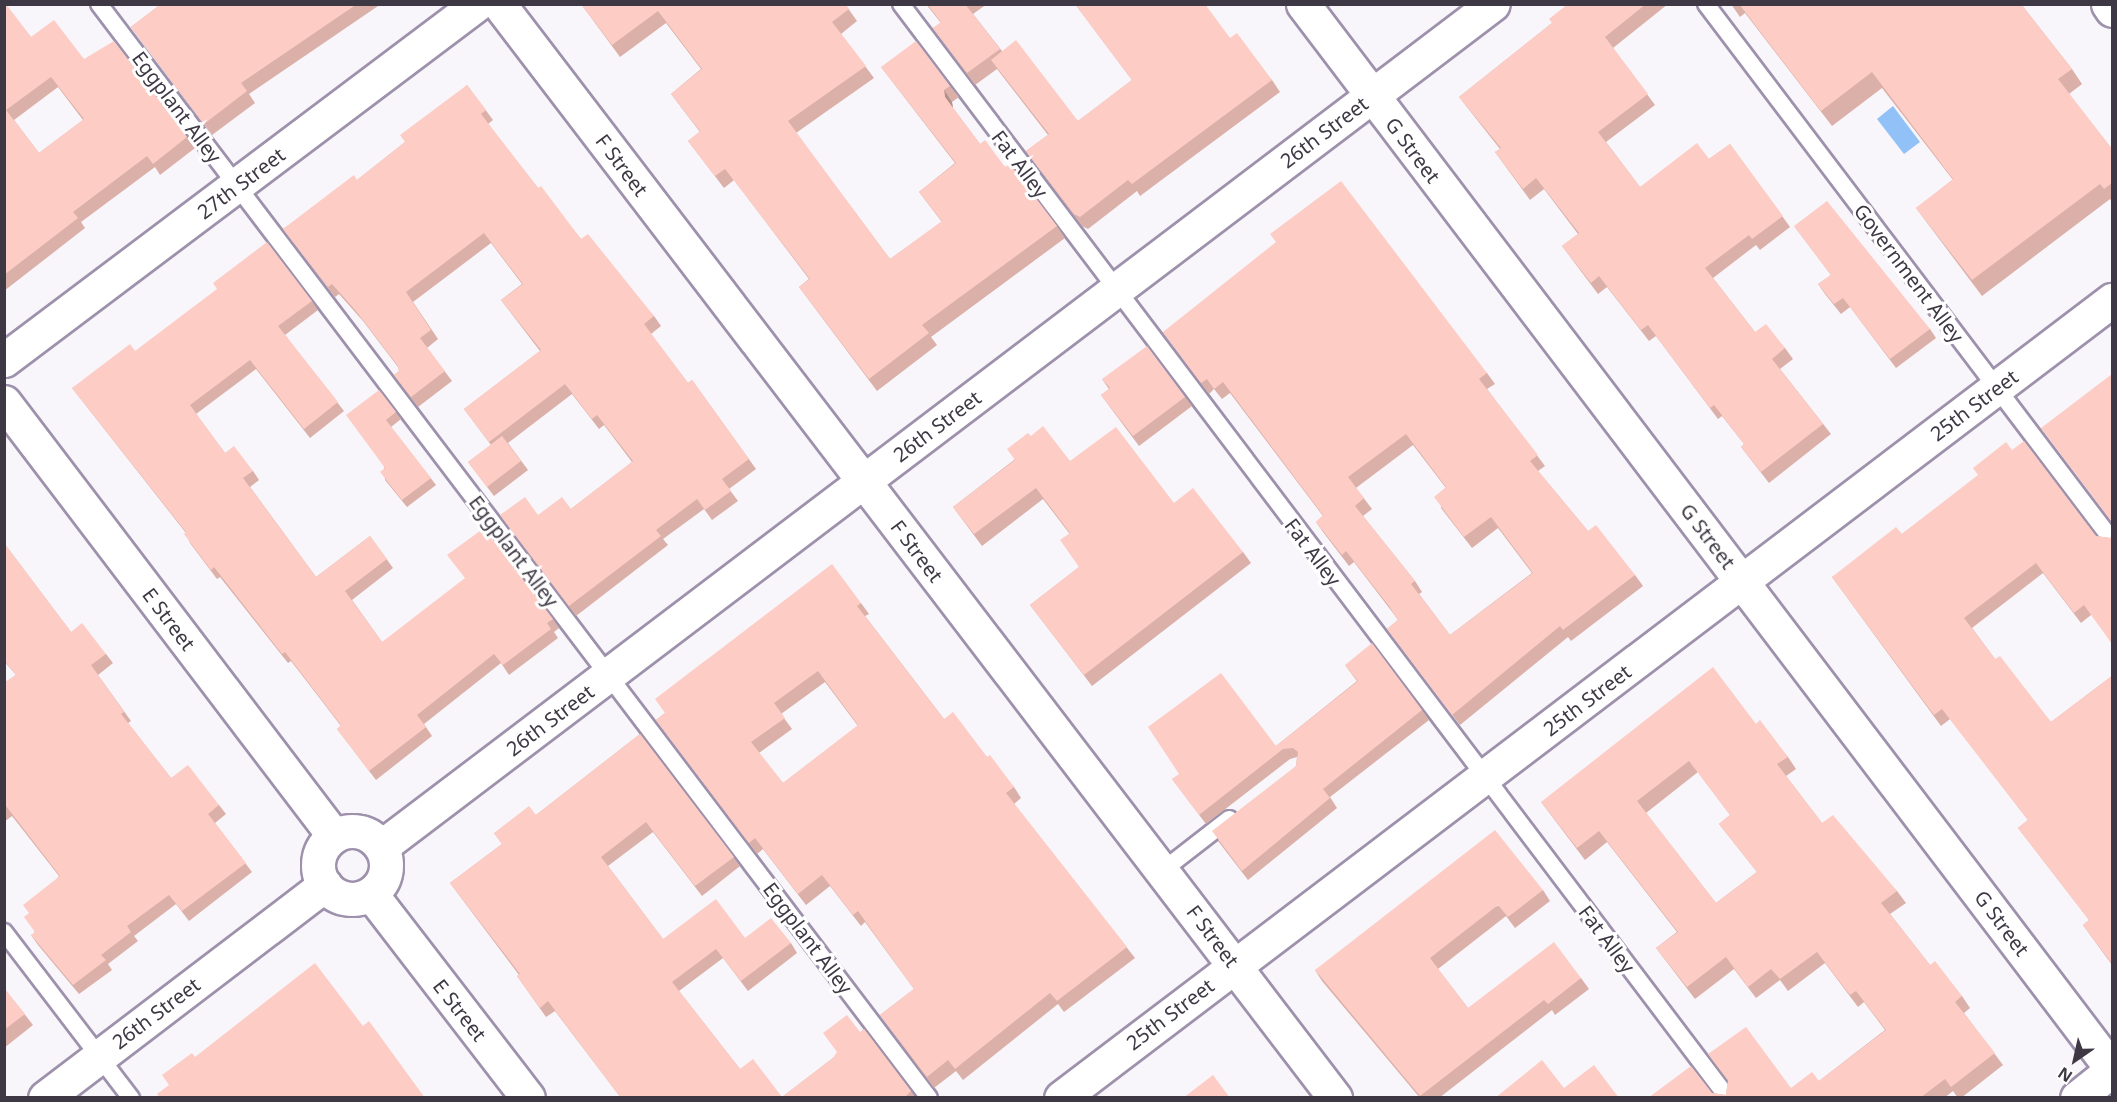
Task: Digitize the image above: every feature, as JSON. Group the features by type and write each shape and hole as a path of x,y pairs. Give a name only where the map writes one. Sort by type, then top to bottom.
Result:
{"street":[{"name":"27th Street","path":"4,360 477,4"},
{"name":"F Street","path":"499,4 1335,1098"},
{"name":"G Street","path":"1303,4 2112,1069"},
{"name":"26th Street","path":"381,847 610,676 864,480 1493,4"},
{"path":"2108,4 2112,10"},
{"name":"25th Street","path":"1060,1098 2112,300"},
{"name":"E Street","path":"4,402 334,836"},
{"path":"359,832 381,847 386,872 371,894 346,898 325,885 319,859 334,836 359,832"},
{"name":"26th Street","path":"45,1098 325,885"},
{"name":"E Street","path":"371,894 528,1098"},
{"path":"2077,1098 2112,1069"}],"lane":[{"name":"Eggplant Alley","path":"99,4 929,1098"},
{"name":"Fat Alley","path":"901,4 1728,1098"},
{"name":"Government Alley","path":"1706,4 2112,540"},
{"path":"1162,871 1244,807"},
{"path":"4,932 131,1098"}],"water":[{"path":"1893,106 1920,142 1904,154 1877,119"}],"building":[{"path":"4,4 6,4 31,37 54,20 84,59 114,41 187,137 153,164 147,156 73,212 78,218 4,275","holes":["51,77 84,119 39,153 6,110"]},
{"path":"161,4 357,4 241,83 247,91 204,124 131,27"},
{"path":"581,4 845,4 849,9 832,22 866,66 788,121 890,259 942,221 919,192 956,163 881,67 916,41 950,86 944,90 945,97 980,144 985,140 1005,167 1010,164 1057,226 922,325 929,333 869,379 799,287 810,279 725,169 715,176 688,141 700,131 671,94 702,69 658,11 612,45"},
{"path":"927,4 965,4 1000,49 967,73 933,28 941,22"},
{"path":"1075,4 1205,4 1230,38 1237,33 1272,80 1132,184 1128,180 1080,217 1074,214 1026,151 1049,134 991,60 1016,40 1078,121 1132,80"},
{"path":"1568,4 1646,4 1605,37 1648,94 1598,132 1640,187 1697,143 1709,159 1730,144 1783,216 1752,239 1749,235 1705,268 1755,332 1766,324 1785,348 1772,359 1823,424 1761,472 1741,447 1744,444 1714,405 1710,408 1648,325 1641,330 1599,276 1591,283 1562,246 1579,233 1536,178 1523,189 1495,152 1501,148 1459,97 1552,23 1549,19"},
{"path":"1739,4 2021,4 2072,69 2058,79 2112,149 2112,183 2104,189 2100,184 1972,280 1916,208 1953,179 1872,72 1821,111"},
{"path":"467,85 486,110 481,114 538,188 541,186 581,239 588,234 654,316 644,324 688,383 692,380 749,459 722,479 731,491 705,510 697,499 656,530 661,536 569,606 500,515 525,497 538,515 562,497 571,509 633,461 597,415 592,419 565,384 489,442 464,409 541,350 501,300 523,284 484,233 406,292 431,330 420,338 445,371 411,397 394,375 399,371 398,366 356,311 332,284 328,287 283,229 354,175 357,180 405,142 400,135"},
{"path":"1341,181 1487,373 1479,379 1538,455 1530,461 1588,531 1596,525 1635,575 1563,630 1560,626 1452,715 1387,629 1398,620 1389,606 1346,551 1342,555 1316,522 1323,515 1223,382 1214,389 1207,379 1201,383 1163,332 1276,242 1270,234","holes":["1406,434 1446,487 1434,497 1464,537 1491,517 1533,573 1450,635 1411,584 1415,581 1355,506 1364,498 1348,477"]},
{"path":"1827,201 1930,329 1890,359 1843,298 1834,304 1818,284 1831,275 1794,226"},
{"path":"267,242 312,301 278,326 338,402 304,429 250,360 190,405 225,453 234,446 253,471 243,478 316,577 370,536 387,559 345,591 382,642 465,578 447,555 484,528 553,619 547,623 551,629 503,665 494,654 417,715 426,727 369,771 337,729 341,725 285,652 282,654 214,567 211,570 184,534 186,532 72,388 130,344 135,351 217,289 213,283"},
{"path":"1147,346 1185,397 1133,436 1101,395 1110,388 1102,379"},
{"path":"2112,374 2112,522 2041,428"},
{"path":"379,390 396,412 386,420 431,478 402,500 380,472 385,468 346,415"},
{"path":"1043,426 1070,461 1116,427 1174,503 1193,488 1243,552 1084,675 1030,605 1079,567 1060,540 1070,533 1036,488 974,534 953,507 1015,460 1007,449 1028,433 1031,436"},
{"path":"502,436 521,461 487,487 468,462"},
{"path":"2024,441 2096,536 2110,538 2112,535 2112,644 2084,605 2074,613 2036,563 1964,618 1995,659 2000,656 2051,722 2112,676 2112,964 2083,925 2089,920 2018,828 2028,820 1942,709 1934,715 1832,577 1896,527 1902,534 1978,475 1973,468 2006,442 2012,450"},
{"path":"4,543 71,632 82,623 106,654 91,665 124,712 121,714 171,778 188,765 219,805 208,814 246,863 182,911 169,895 127,926 131,932 101,955 106,960 73,985 31,935 35,932 24,917 29,913 23,905 60,876 6,806 4,807 4,683 16,675 4,660"},
{"path":"832,564 861,603 857,606 944,719 953,712 987,757 990,755 1014,787 1006,793 1127,947 1057,1001 1050,993 955,1069 948,1060 927,1077 880,1015 914,989 858,911 853,915 822,875 798,894 755,838 749,843 656,720 665,713 655,699","holes":["818,671 858,725 783,783 751,742 785,718 774,703"]},
{"path":"1372,643 1422,710 1323,789 1330,798 1242,871 1212,831 1296,766 1298,752 1293,748 1283,749 1199,815 1172,779 1179,774 1148,727 1221,673 1276,746 1358,681 1345,665"},
{"path":"1713,667 1756,724 1760,720 1788,757 1777,764 1822,823 1833,815 1897,891 1881,903 1930,965 1935,961 1962,996 1955,1002 1995,1053 1951,1087 1945,1079 1920,1098 1648,1098 1691,1066 1712,1093 1726,1095 1728,1080 1708,1054 1746,1027 1791,1088 1812,1072 1819,1081 1886,1030 1856,991 1850,995 1817,952 1780,979 1771,969 1748,987 1726,957 1687,987 1656,948 1678,932 1599,831 1577,848 1541,802","holes":["1689,761 1730,815 1719,824 1757,872 1716,903 1637,801"]},
{"path":"640,734 734,857 695,886 646,822 601,857 663,939 716,899 745,938 771,918 791,943 741,981 716,949 672,982 740,1069 753,1059 782,1097 833,1058 837,1052 823,1033 847,1015 860,1032 864,1029 911,1091 904,1098 621,1098 548,1001 540,1008 517,976 520,974 450,883 502,844 494,833 529,806 536,815"},
{"path":"1495,830 1543,890 1508,917 1498,905 1430,958 1468,1008 1554,942 1581,978 1548,1004 1544,1000 1420,1096 1315,970"},
{"path":"315,963 363,1026 369,1021 425,1098 160,1098 157,1094 169,1085 162,1075 192,1053 195,1057"},
{"path":"4,988 25,1014 4,1030"},
{"path":"1542,1060 1564,1088 1594,1065 1619,1098 1495,1098"},
{"path":"1213,1075 1230,1098 1183,1098"}]}
